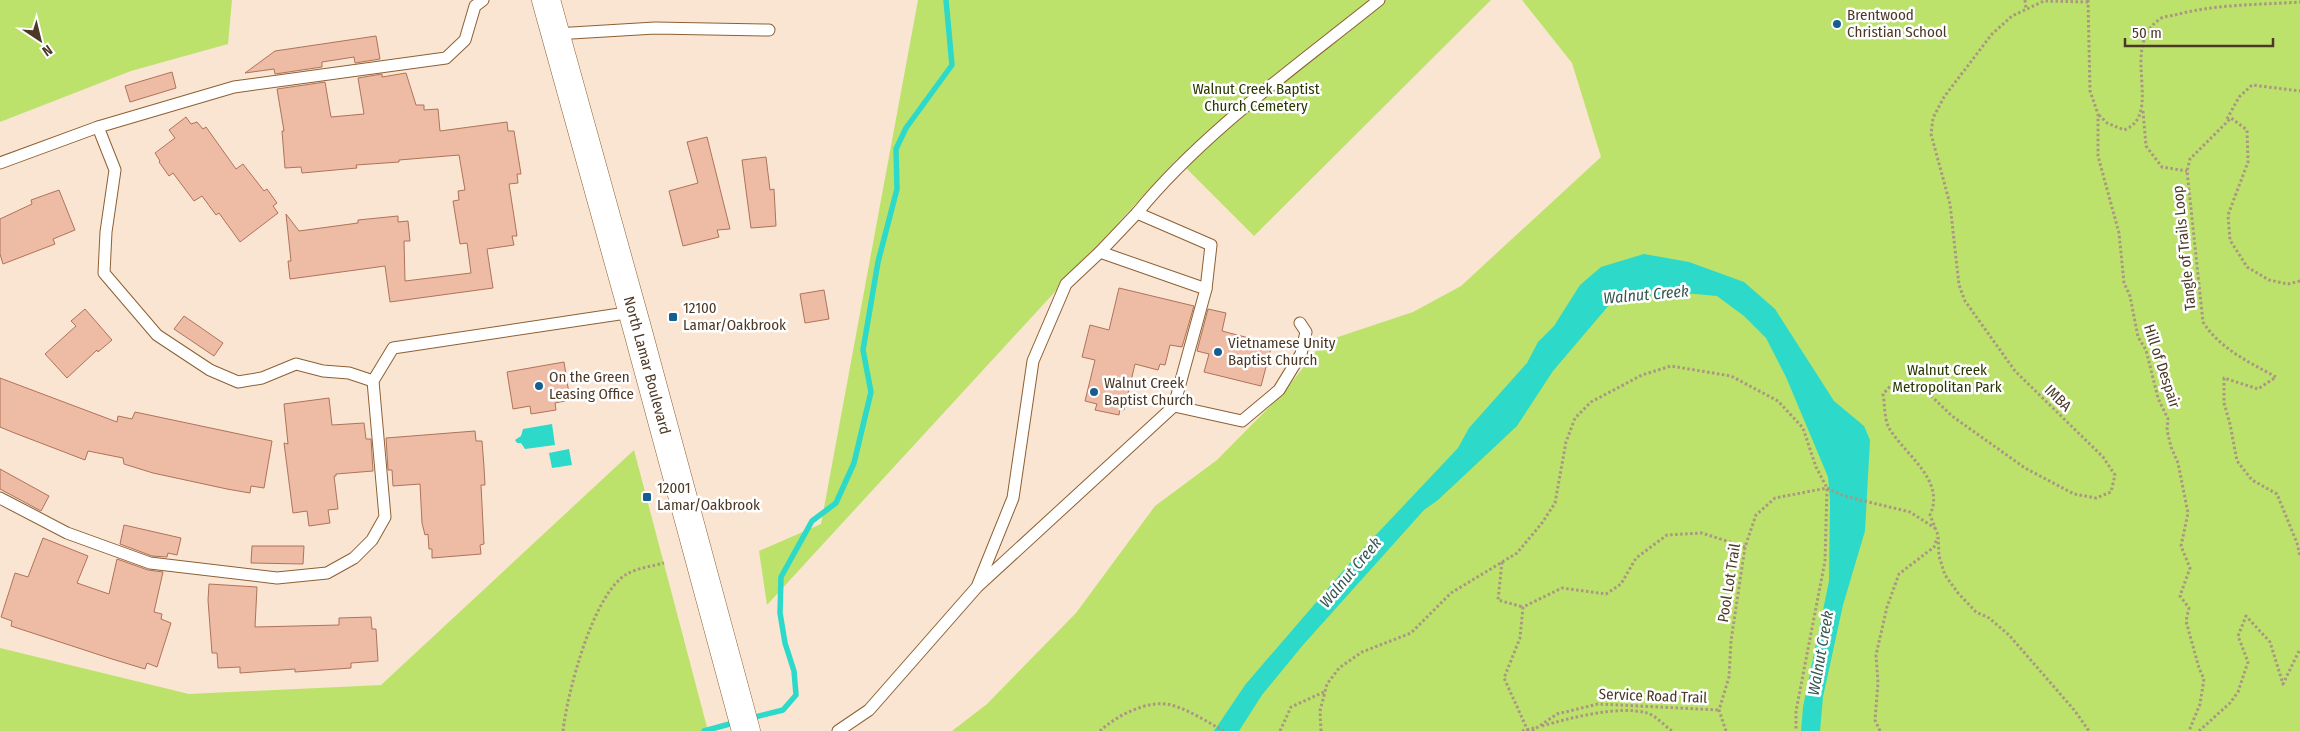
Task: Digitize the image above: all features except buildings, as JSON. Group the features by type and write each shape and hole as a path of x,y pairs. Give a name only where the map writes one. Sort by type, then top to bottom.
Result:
{"main road":[{"name":"North Lamar Boulevard","path":"546,0 633,312 746,731"}],"lane":[{"path":"0,164 98,127 234,87 446,58 465,40 475,6 482,0"},
{"path":"977,587 1013,498 1033,362 1066,284 1100,252 1137,213 1159,186 1205,141 1379,0"},
{"path":"555,34 655,28 769,30"},
{"path":"98,127 115,170 106,232 104,273 157,335 210,370 238,382 262,378 296,364 323,371 349,373 373,381"},
{"path":"838,731 869,710 977,587 1174,406 1206,289 1211,245 1137,213"},
{"path":"1100,252 1206,289"},
{"path":"0,498 67,532 150,563 277,578 327,573 354,558 372,540 385,517 373,381 393,348 633,312"},
{"path":"1174,406 1242,421 1279,390 1301,354 1306,332 1300,323"}],"path":[{"path":"2025,0 2026,9"},
{"name":"IMBA","path":"1934,528 1930,515 1935,505 1933,490 1923,470 1889,427 1883,394 1895,381 1923,388 1952,416 2025,468 2074,494 2096,498 2111,492 2115,475 2103,457 2014,371 1965,301 1959,285 1950,204 1931,134 1933,118 1944,97 1992,34 2012,16 2044,0 2088,1"},
{"name":"Hill of Despair","path":"2088,1 2090,91 2098,114 2098,156 2119,233 2124,283 2130,296 2138,336 2146,350 2158,398 2168,419 2167,430 2171,447 2178,463 2188,513 2182,546 2190,568 2180,596 2189,608 2186,621 2199,668 2204,679 2200,704 2189,731"},
{"path":"2187,170 2162,167 2146,146 2140,52 2148,32 2161,18 2197,9 2300,2"},
{"name":"Tangle of Trails Loop","path":"2300,91 2252,85 2238,97 2227,120 2190,159 2187,170 2203,322 2212,337 2239,357 2276,377 2258,390 2224,378 2224,403 2237,461 2252,480 2277,494 2297,542 2300,557"},
{"path":"2098,114 2107,123 2124,130 2132,126 2143,109"},
{"path":"2227,120 2231,118 2247,130 2248,162 2228,215 2230,240 2247,267 2269,280 2288,284 2300,282"},
{"path":"1321,731 1320,711 1327,684 1339,668 1362,652 1411,633 1450,592 1517,552 1542,523 1555,503 1566,442 1575,418 1590,402 1642,375 1671,366 1731,376 1778,401 1803,428 1816,467 1827,488 1825,561 1796,710 1796,731"},
{"path":"1827,488 1859,501 1910,512 1934,528 1938,535 1939,556 1945,575 1958,593 1976,612 1989,618 2010,635 2089,730 2094,731"},
{"name":"Pool Lot Trail","path":"1719,710 1729,677 1731,641 1745,547 1756,515 1775,498 1827,488"},
{"path":"1502,561 1498,600 1523,607 1562,588 1606,594 1621,584 1636,558 1667,535 1702,533 1745,547"},
{"path":"1880,731 1875,720 1878,683 1876,655 1886,607 1899,574 1934,547 1938,535"},
{"path":"563,731 566,710 586,640 605,596 627,574 664,563"},
{"path":"1523,607 1520,638 1504,678 1527,730"},
{"path":"2198,731 2230,703 2238,692 2248,662 2238,636 2246,616 2270,642 2282,684 2300,649"},
{"path":"1280,731 1291,707 1325,692"},
{"path":"1100,731 1136,708 1169,704 1188,711 1224,731"},
{"name":"Service Road Trail","path":"1532,731 1557,714 1598,704 1719,710"},
{"path":"1719,710 1726,731"},
{"path":"1522,731 1576,716 1621,711 1648,713 1672,731"}],"green space":[{"path":"0,0 232,0 228,44 131,71 0,122"},
{"name":"Walnut Creek Baptist Church Cemetery","path":"918,0 1491,0 1254,236 1177,159 767,605 759,551 821,524"},
{"name":"Walnut Creek Metropolitan Park","path":"1522,0 2300,0 2300,731 952,731 987,704 1076,613 1155,506 1217,460 1284,392 1323,342 1413,312 1461,286 1601,157 1572,63"},
{"path":"634,450 708,731 0,731 0,648 189,694 381,685"}],"water":[{"name":"Walnut Creek","path":"1644,254 1689,262 1744,282 1775,309 1834,401 1864,426 1870,440 1865,531 1843,605 1823,697 1820,731 1801,731 1803,707 1829,581 1830,500 1828,477 1786,377 1766,338 1744,316 1717,296 1684,293 1621,299 1610,304 1553,371 1517,426 1438,500 1424,510 1303,645 1262,695 1239,731 1214,731 1245,685 1356,556 1458,448 1469,428 1527,363 1538,342 1554,326 1580,285 1601,267"},
{"path":"552,424 555,445 525,449 521,443 517,443 515,440 521,436 523,429"},
{"path":"569,449 572,465 552,468 549,453"}],"waterway":[{"path":"751,718 783,710 796,695 794,671 785,643 780,613 781,577 812,521 836,503 854,463 871,392 863,350 878,262 897,189 896,149 906,128 952,65 946,0"},
{"path":"704,731 737,722"}],"place":[{"name":"Brentwood Christian School","path":"1837,24"},
{"name":"12100 Lamar/Oakbrook","path":"673,317"},
{"name":"Vietnamese Unity Baptist Church","path":"1218,352"},
{"name":"On the Green Leasing Office","path":"539,386"},
{"name":"Walnut Creek Baptist Church","path":"1094,392"},
{"name":"12001 Lamar/Oakbrook","path":"647,497"}]}
